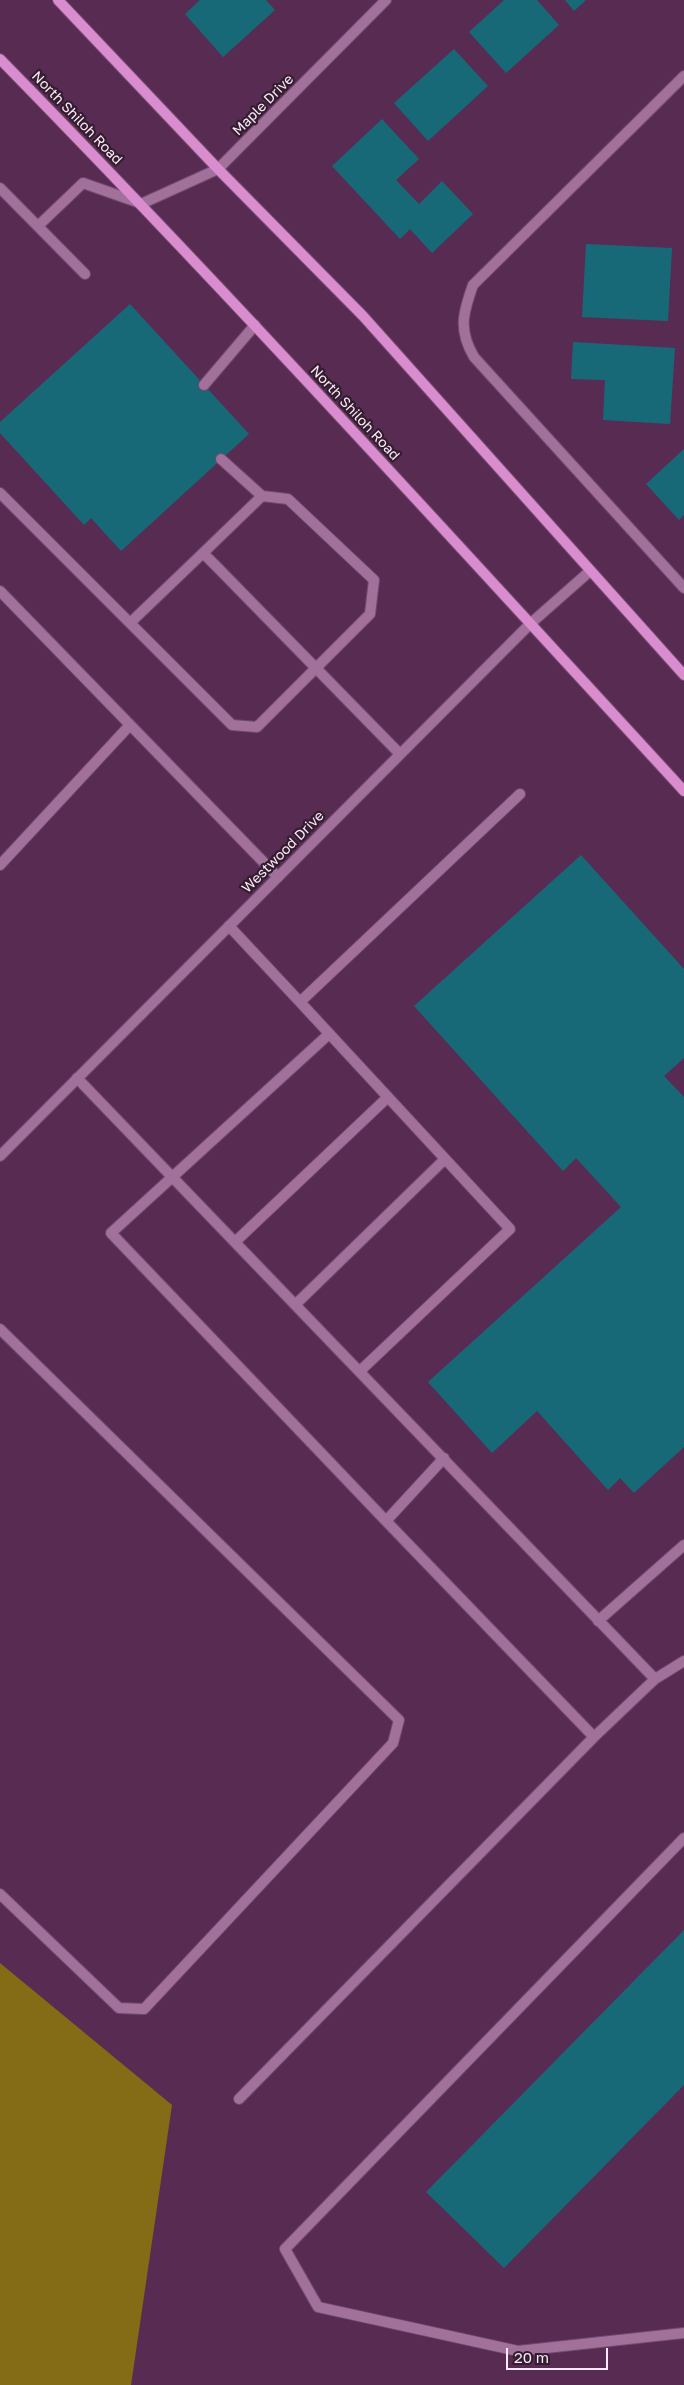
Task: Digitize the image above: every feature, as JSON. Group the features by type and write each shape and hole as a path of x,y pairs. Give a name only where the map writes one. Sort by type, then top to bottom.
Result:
{"main road":[{"path":"58,0 218,169 363,316 684,675"},
{"name":"North Shiloh Road","path":"0,59 255,325 684,791"}],"street":[{"name":"Maple Drive","path":"141,204 218,169 386,0"},
{"path":"684,76 472,285 463,314 466,343 474,357 684,588"},
{"path":"38,226 83,183 141,204"},
{"path":"0,188 85,274"},
{"path":"204,385 255,325"},
{"path":"0,493 232,725 256,727 370,614 374,580 288,499 262,496 222,459"},
{"path":"130,623 262,496"},
{"path":"202,552 400,753"},
{"name":"Westwood Drive","path":"0,1156 530,624 590,571"},
{"path":"0,591 278,877"},
{"path":"0,866 130,725"},
{"path":"300,1002 520,794"},
{"path":"229,926 510,1229 360,1371"},
{"path":"330,1034 111,1234 594,1738"},
{"path":"77,1078 444,1458 655,1680"},
{"path":"235,1242 388,1097"},
{"path":"296,1304 445,1159"},
{"path":"0,1329 398,1720 393,1743 144,2009 118,2008 0,1894"},
{"path":"386,1521 444,1458"},
{"path":"598,1621 684,1545"},
{"path":"239,2099 594,1738 655,1680 684,1661"},
{"path":"684,1838 285,2250 318,2307 518,2351 684,2333"}],"shaded area":[{"path":"0,1963 172,2105 131,2385 0,2385"}],"building":[{"path":"200,0 266,0 275,10 223,57 185,14"},
{"path":"504,0 537,0 559,25 506,73 469,32"},
{"path":"565,0 586,0 574,11"},
{"path":"454,49 488,86 428,141 394,103"},
{"path":"382,119 419,159 396,180 419,204 442,181 473,214 432,253 410,229 400,239 332,166"},
{"path":"586,244 672,248 668,321 582,317"},
{"path":"130,304 249,434 121,551 91,518 84,525 0,433 0,422"},
{"path":"573,342 675,348 670,424 603,420 605,380 571,379"},
{"path":"684,449 684,515 679,520 646,484"},
{"path":"581,855 684,969 684,1058 664,1076 684,1097 684,1447 634,1493 620,1478 608,1490 537,1411 492,1453 428,1382 621,1207 576,1158 563,1171 414,1006"},
{"path":"684,1930 684,2085 504,2268 426,2192"}]}
